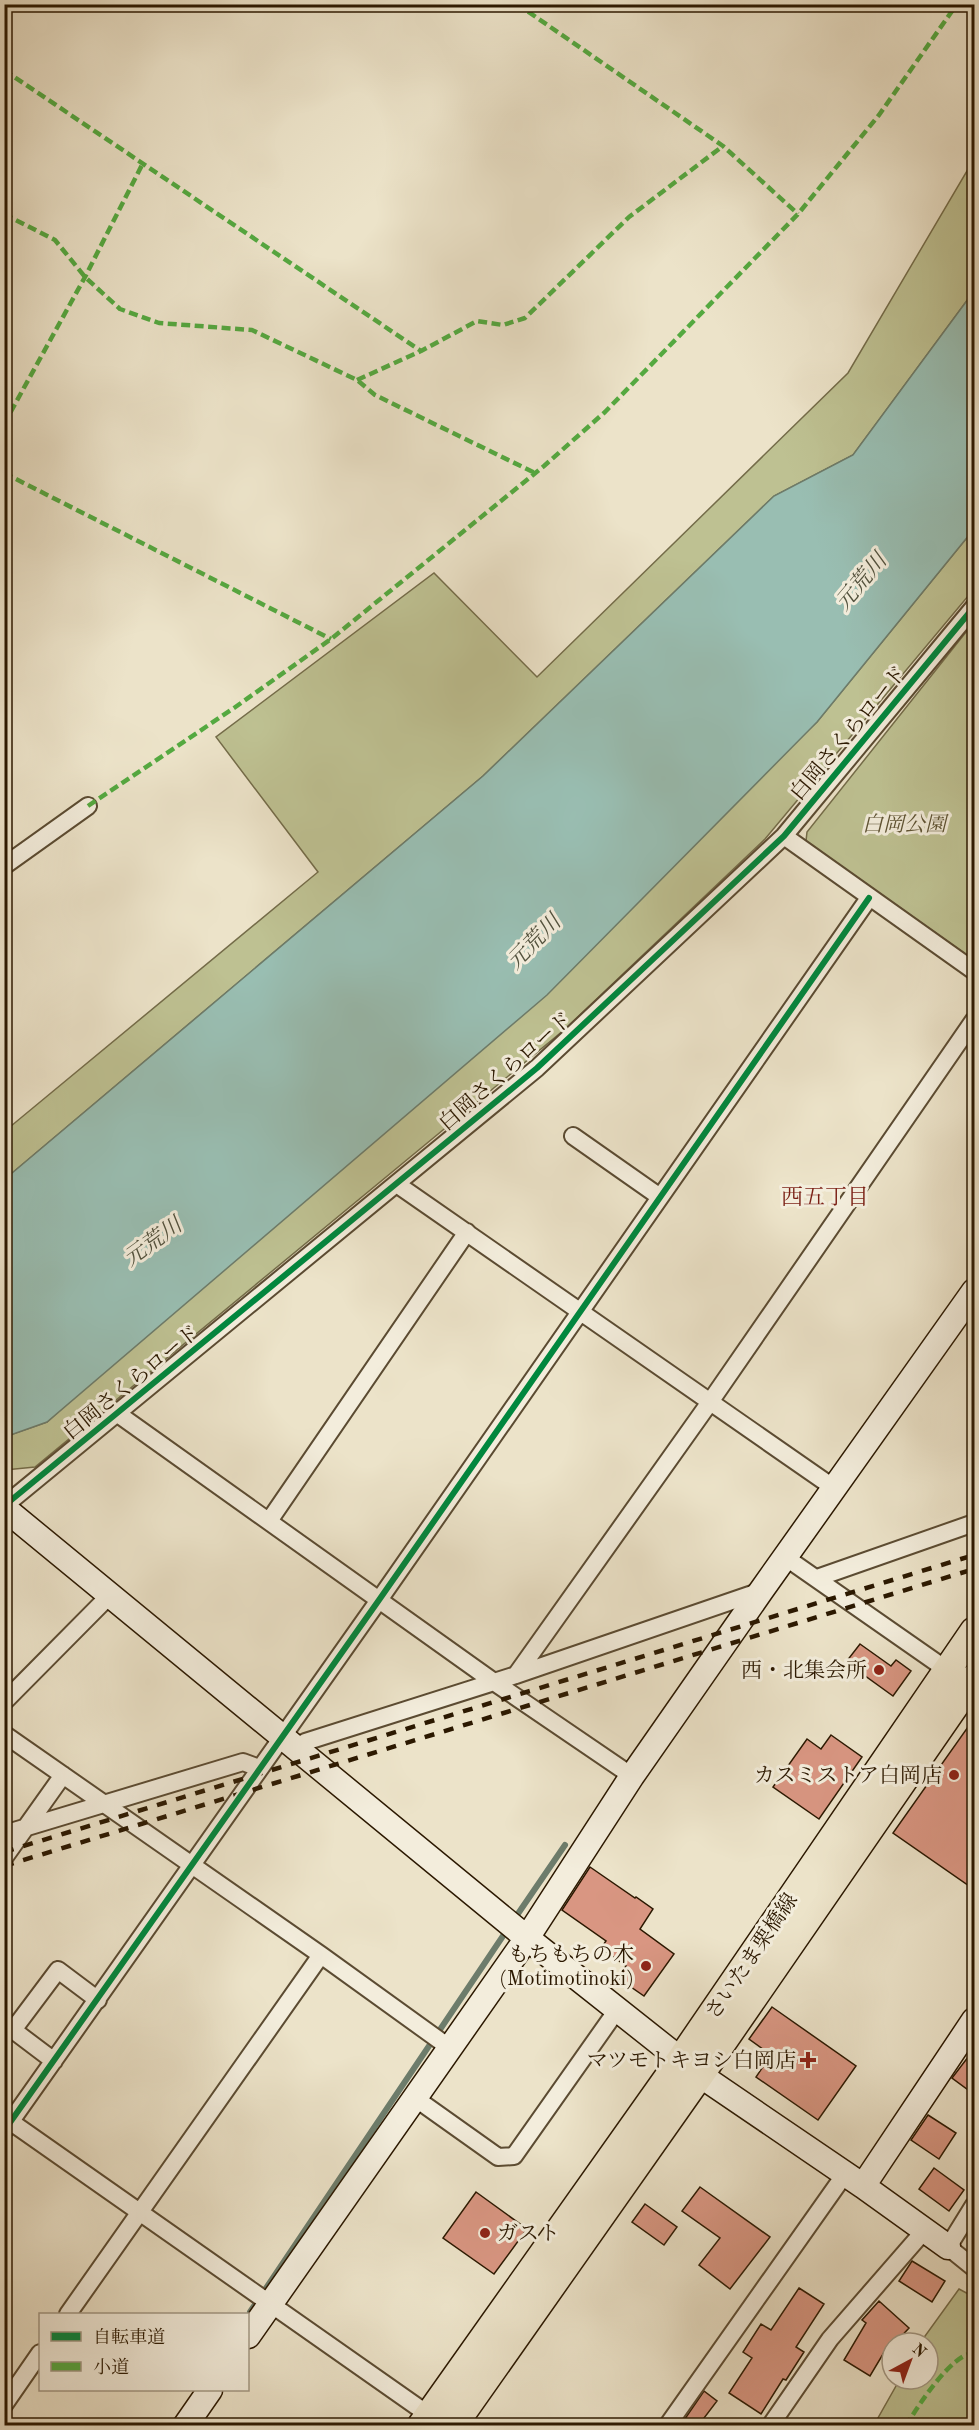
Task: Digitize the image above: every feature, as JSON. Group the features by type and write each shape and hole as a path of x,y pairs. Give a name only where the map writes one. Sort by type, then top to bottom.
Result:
{"main road":[{"name":"さいたま栗橋線","path":"690,2067 947,1670 975,1631"},
{"name":"さいたま栗橋線","path":"437,2423 690,2067 975,1678"}],"street":[{"name":"白岡さくらロード","path":"4,1507 398,1185 537,1068 783,836 975,607"},
{"path":"4,866 88,807"},
{"path":"783,836 975,970"},
{"path":"437,2423 140,2212 7,2123 98,2000 259,1768 291,1742 379,1600 869,898"},
{"path":"516,1675 710,1402 975,1020"},
{"path":"573,1136 660,1197"},
{"path":"398,1185 834,1488"},
{"path":"269,1521 467,1232"},
{"path":"249,2335 527,1938 632,1776 975,1291"},
{"path":"118,1414 494,1682 632,1776"},
{"path":"4,1507 617,2010 690,2067 854,2180 975,2268"},
{"path":"817,1578 975,1523"},
{"path":"785,1557 947,1670"},
{"path":"291,1742 305,1742 516,1675 761,1591"},
{"path":"4,1701 110,1595"},
{"path":"4,1734 321,1954 450,2048"},
{"path":"4,1834 243,1762 259,1768"},
{"path":"4,1858 63,1775"},
{"path":"69,2313 321,1954"},
{"path":"54,2061 13,2030 58,1970 98,2000"},
{"path":"414,2098 498,2157 514,2156 617,2010"},
{"path":"667,2426 975,2020"},
{"path":"948,2247 975,2205"},
{"path":"770,2426 830,2338 924,2231"},
{"path":"4,2404 39,2354"},
{"path":"185,2426 209,2391"}],"green space":[{"path":"974,159 974,291 853,455 774,496 483,776 5,1179 5,1131 318,872 216,737 434,573 537,677 848,373"},
{"path":"974,529 974,589 765,839 564,1030 35,1467 5,1470 4,1437 47,1422 817,722"},
{"name":"白岡公園","path":"974,622 974,960 806,841 807,832"},
{"path":"959,2289 974,2297 974,2425 874,2425 893,2391 940,2391 940,2331 929,2331"}],"water":[{"name":"元荒川","path":"974,291 974,529 817,722 547,995 47,1422 5,1437 5,1179 483,776 774,496 853,455"}],"building":[{"path":"860,1644 891,1666 896,1660 911,1671 893,1696 846,1662"},
{"name":"カスミストア白岡店","path":"975,1717 975,1890 893,1833"},
{"path":"831,1735 862,1757 819,1819 773,1787 807,1739 821,1749"},
{"path":"590,1867 653,1909 640,1929 674,1954 644,1996 618,1978 626,1966 601,1948 606,1941 562,1910"},
{"name":"マツモトキヨシ白岡店","path":"772,2007 856,2066 818,2120 756,2077 771,2055 749,2039"},
{"path":"975,2048 975,2095 952,2078"},
{"path":"928,2115 956,2133 939,2159 911,2140"},
{"path":"934,2168 964,2190 949,2211 919,2189"},
{"path":"700,2187 770,2237 730,2289 699,2265 720,2238 682,2211"},
{"name":"ガスト","path":"476,2192 527,2229 494,2274 443,2238"},
{"path":"645,2204 677,2227 664,2245 632,2222"},
{"path":"912,2261 945,2281 932,2302 899,2281"},
{"path":"799,2288 824,2304 796,2347 804,2352 786,2380 783,2379 761,2414 729,2393 752,2358 743,2352 761,2324 771,2330"},
{"path":"879,2301 909,2328 906,2331 880,2331 880,2359 870,2376 844,2360 866,2323 862,2320"},
{"path":"704,2391 717,2401 698,2426 680,2426"}],"waterway":[{"path":"513,1921 565,1845"},
{"path":"250,2312 507,1930"}],"railway":[{"path":"4,1852 974,1555"},
{"path":"4,1866 974,1569"}],"marked path":[{"path":"517,4 723,146 798,214"},
{"path":"88,806 234,708 331,639 544,466 605,412 798,214 879,115 957,4"},
{"path":"4,70 421,351"},
{"path":"357,380 421,351 477,321 503,325 525,318 629,217 723,146"},
{"path":"4,424 85,277 143,163"},
{"path":"4,214 55,240 85,277 120,309 159,323 252,330 357,380 375,395 535,473"},
{"path":"4,473 331,639"},
{"path":"906,2426 946,2371 965,2355 974,2353"}],"cycle path":[{"path":"4,1506 537,1068 784,836 974,607"},
{"path":"4,2131 379,1600 869,898"}],"place":[{"name":"西・北集会所","path":"879,1670"},
{"name":"カスミストア白岡店","path":"954,1775"},
{"name":"もちもちの木 (Motimotinoki)","path":"646,1966"},
{"name":"マツモトキヨシ白岡店","path":"808,2060"},
{"name":"ガスト","path":"485,2233"}],"district":[{"name":"西五丁目","path":"825,1196"}]}
